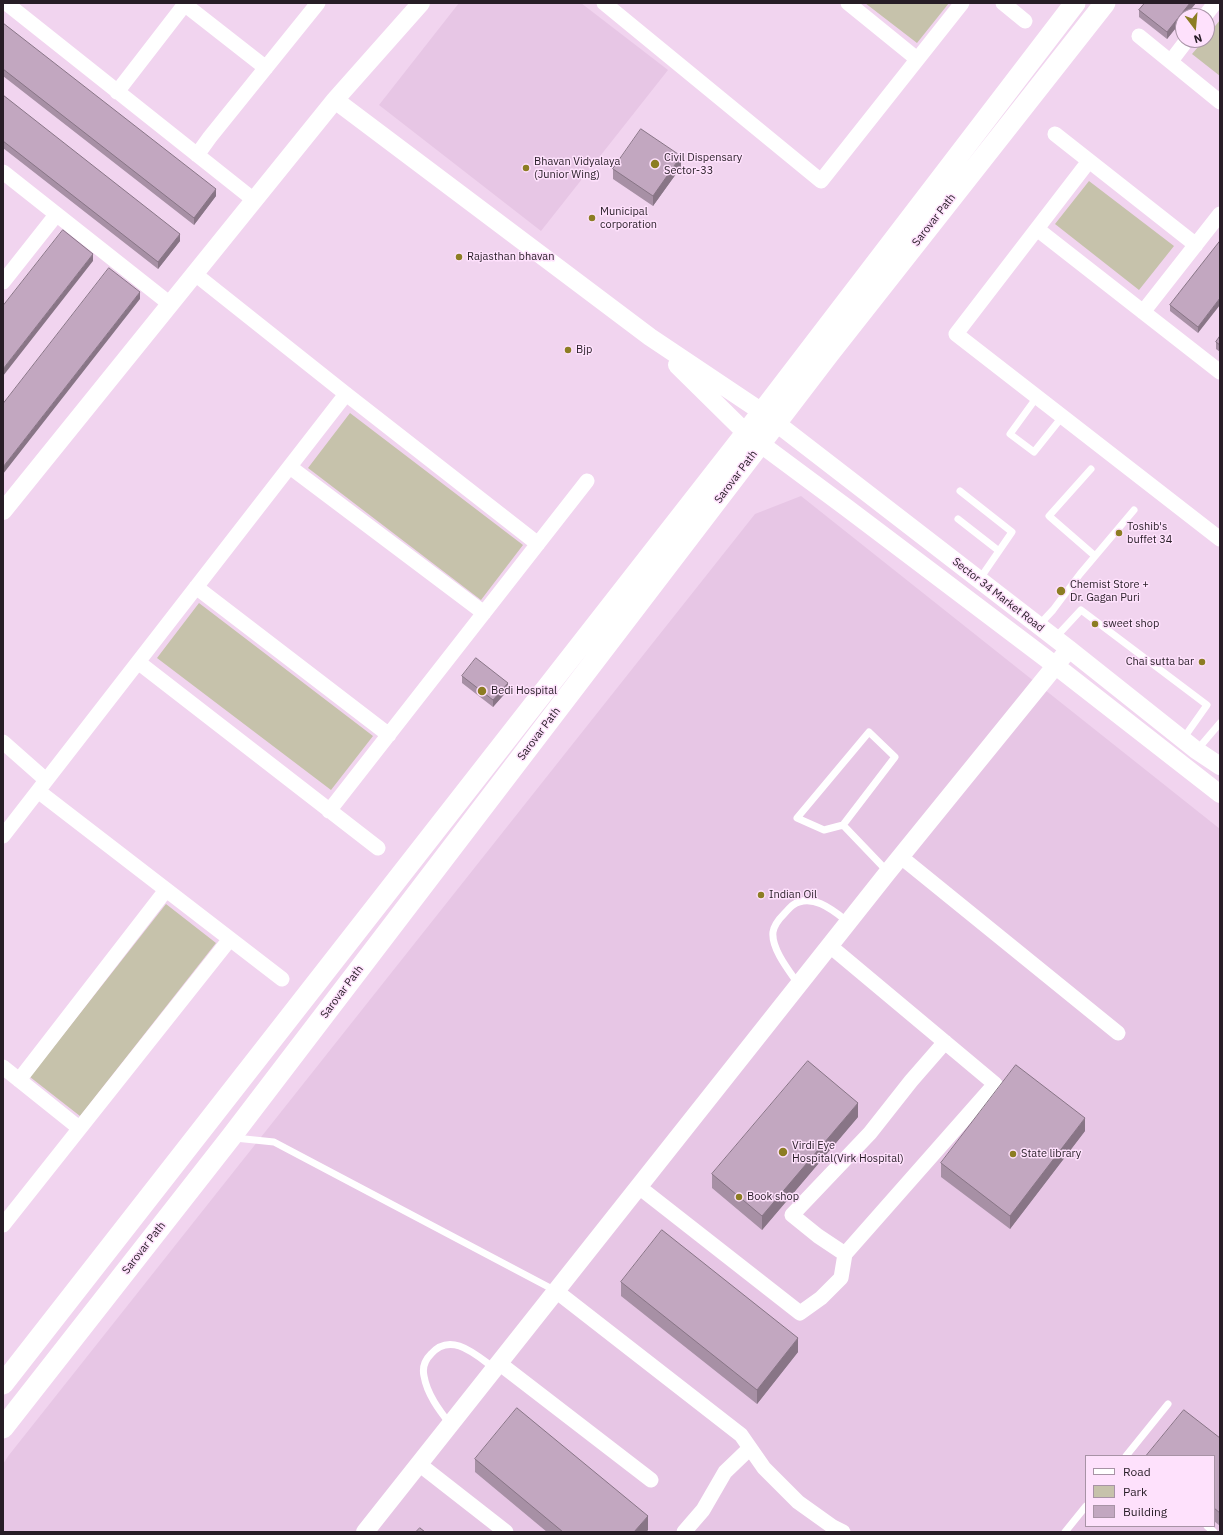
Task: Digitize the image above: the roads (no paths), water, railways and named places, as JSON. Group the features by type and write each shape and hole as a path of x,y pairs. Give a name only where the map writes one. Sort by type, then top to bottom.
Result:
{"main road":[{"name":"Sarovar Path","path":"3,1384 753,439 1075,3"},
{"name":"Sarovar Path","path":"770,417 834,348 1105,3"},
{"name":"Sarovar Path","path":"3,1428 231,1137 753,439"}],"street":[{"path":"6,3 254,200"},
{"path":"197,155 318,3"},
{"path":"3,511 335,100 421,3"},
{"path":"604,3 821,181 962,3"},
{"path":"848,3 918,59"},
{"path":"1002,3 1025,21"},
{"path":"117,92 184,4 266,68"},
{"path":"1139,36 1220,102"},
{"path":"1170,61 1181,48"},
{"path":"335,100 650,338 753,439 1056,666 1220,794"},
{"path":"1055,134 1196,245"},
{"path":"1089,161 956,334 1220,539"},
{"path":"3,172 170,304"},
{"path":"1143,312 1220,214"},
{"path":"3,282 56,215"},
{"path":"1037,229 1220,372"},
{"path":"195,274 538,544"},
{"name":"Sector 34 Market Road","path":"650,338 770,417 1055,638 1190,745 1220,766"},
{"path":"3,836 346,394"},
{"path":"290,467 484,614"},
{"path":"330,811 587,482"},
{"path":"196,587 389,735"},
{"path":"365,1532 888,872 1069,649"},
{"path":"138,662 378,848"},
{"path":"3,742 42,786 166,890 282,979"},
{"path":"901,857 1118,1033"},
{"path":"19,1080 166,890"},
{"path":"3,1225 230,939"},
{"path":"639,1187 800,1313 821,1298 841,1278 846,1254 995,1084 830,946"},
{"path":"846,1254 818,1236 792,1215 870,1133 911,1081 945,1042"},
{"path":"3,1067 80,1128"},
{"path":"556,1291 741,1435 764,1468 798,1502 833,1527 843,1532"},
{"path":"497,1366 651,1480"},
{"path":"684,1532 703,1510 725,1472 750,1448"},
{"path":"419,1464 506,1532"}],"lane":[{"path":"1036,397 1010,434 1034,452 1062,417"},
{"path":"1091,469 1049,516 1095,556"},
{"path":"960,491 1012,532 979,580"},
{"path":"1038,626 1053,610 1095,556 1134,510"},
{"path":"958,519 999,551"},
{"path":"1055,638 1081,610 1207,705 1190,745"},
{"path":"1190,745 1220,723"},
{"path":"869,732 895,757 843,825 824,830 797,818 869,732"},
{"path":"843,825 888,872"},
{"path":"799,985 775,947 773,932 780,918 793,905 804,902 818,903 831,909 849,922"},
{"path":"231,1137 274,1142 556,1291"},
{"path":"450,1424 435,1404 424,1376 424,1364 430,1355 438,1347 449,1343 471,1351 497,1366"},
{"path":"1127,1455 1168,1404"},
{"path":"1065,1532 1085,1507"}],"place":[{"name":"Civil Dispensary Sector-33","path":"655,164"},
{"name":"Bhavan Vidyalaya (Junior Wing)","path":"526,168"},
{"name":"Municipal corporation","path":"592,218"},
{"name":"Rajasthan bhavan","path":"459,257"},
{"name":"Bjp","path":"568,350"},
{"name":"Toshib's buffet 34","path":"1119,533"},
{"name":"Chemist Store + Dr. Gagan Puri","path":"1061,591"},
{"name":"sweet shop","path":"1095,624"},
{"name":"Chai sutta bar","path":"1202,662"},
{"name":"Bedi Hospital","path":"482,691"},
{"name":"Indian Oil","path":"761,895"},
{"name":"Virdi Eye Hospital(Virk Hospital)","path":"783,1152"},
{"name":"State library","path":"1013,1154"},
{"name":"Book shop","path":"739,1197"}]}
